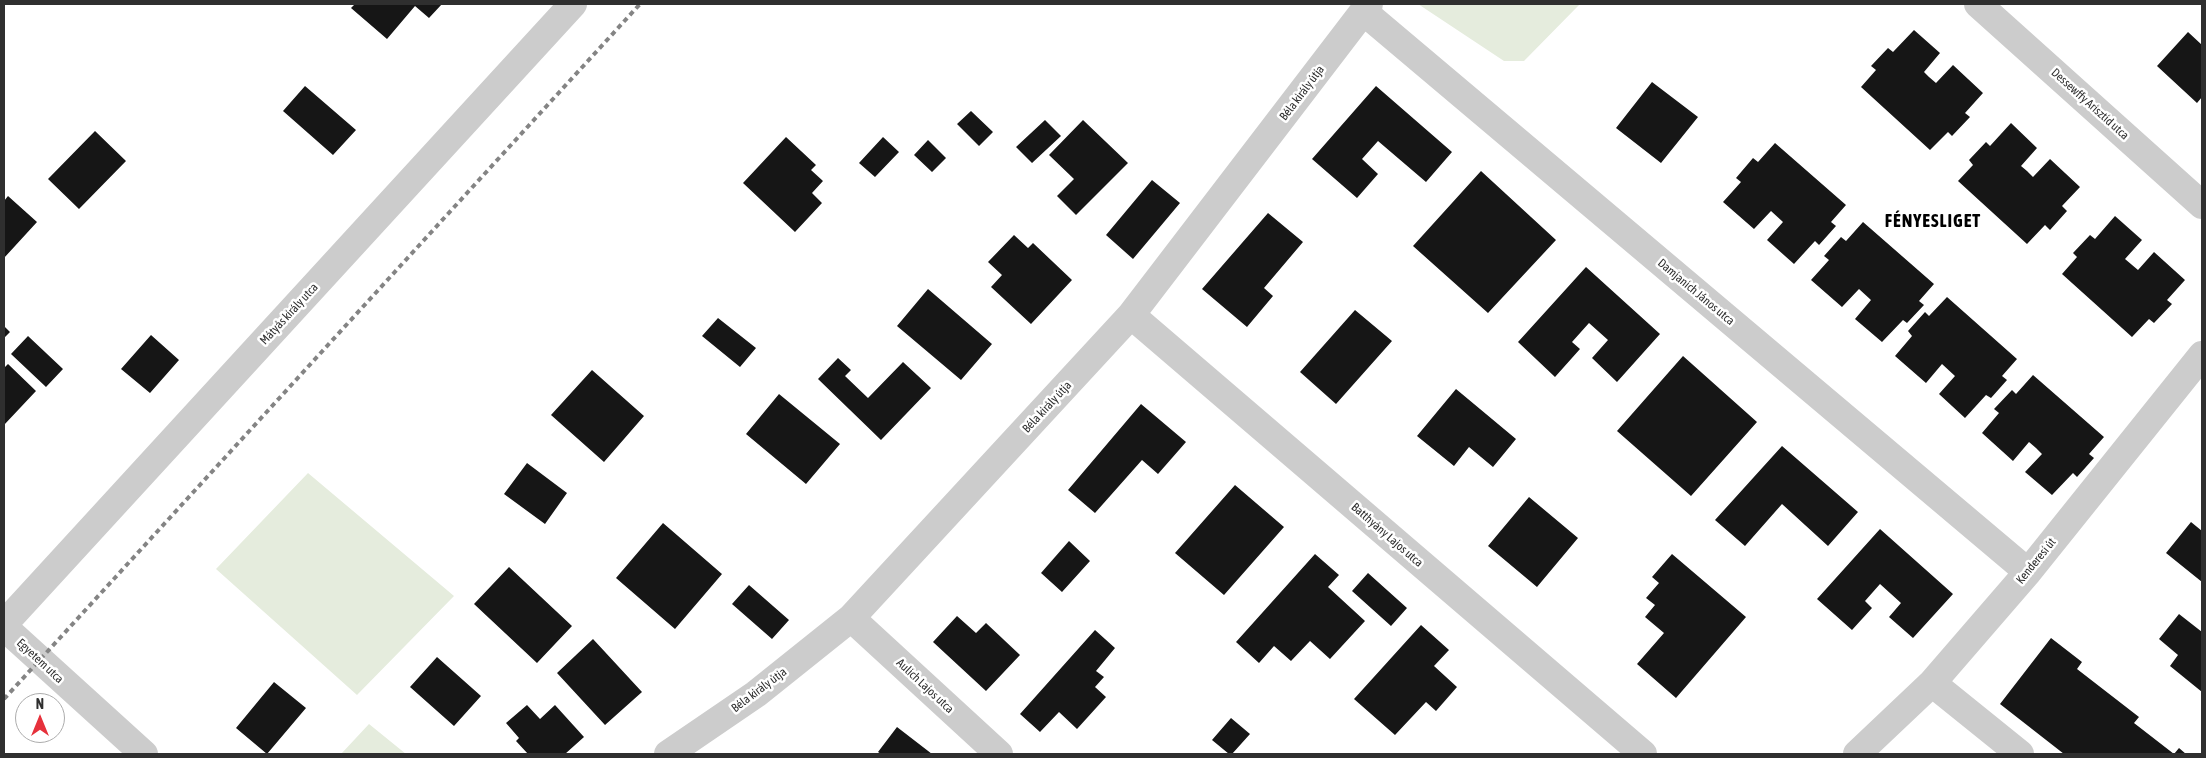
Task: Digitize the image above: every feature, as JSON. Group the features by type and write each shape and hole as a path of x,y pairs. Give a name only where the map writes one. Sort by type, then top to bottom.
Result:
{"street":[{"name":"Mátyás király utca","path":"4,626 573,4"},
{"name":"Dessewffy Arisztid utca","path":"1978,4 2202,205"},
{"name":"Béla király útja","path":"668,754 756,694 852,618 1131,315 1366,8"},
{"name":"Damjanich János utca","path":"1366,8 2028,572"},
{"name":"Batthyány Lajos utca","path":"1131,315 1643,754"},
{"name":"Kenderesi út","path":"1857,754 1932,683 2028,572 2202,355"},
{"name":"Aulich Lajos utca","path":"852,618 1000,754"},
{"name":"Egyetem utca","path":"4,626 144,754"},
{"path":"1932,683 2020,754"}],"green space":[{"path":"1418,4 1580,4 1524,61 1504,61"},
{"path":"308,473 454,596 357,695 216,569"},
{"path":"369,724 406,754 341,754"}],"building":[{"path":"355,4 442,4 429,18 415,6 387,39 351,8"},
{"path":"1914,30 1940,53 1924,72 1929,77 1936,83 1953,65 1983,93 1965,113 1970,117 1952,136 1948,132 1930,150 1861,87 1876,70 1871,66 1888,48 1893,52"},
{"path":"2188,32 2202,45 2202,97 2197,103 2157,66"},
{"path":"1652,82 1698,117 1661,163 1616,128"},
{"path":"305,86 356,130 333,155 283,111"},
{"path":"1376,86 1452,152 1426,182 1378,141 1362,159 1378,174 1357,198 1312,159"},
{"path":"971,111 993,132 979,146 957,124"},
{"path":"1045,120 1061,136 1032,163 1016,147"},
{"path":"1083,120 1128,163 1076,215 1057,196 1074,179 1049,155"},
{"path":"2011,123 2037,148 2021,166 2033,177 2050,159 2080,187 2062,206 2067,211 2050,230 2045,225 2027,244 1958,181 1973,165 1969,160 1986,142 1990,146"},
{"path":"95,131 126,161 79,209 48,179"},
{"path":"786,137 816,165 811,170 823,181 812,193 822,203 795,232 743,183"},
{"path":"883,137 899,152 875,177 859,163"},
{"path":"928,140 946,158 932,172 914,155"},
{"path":"1775,143 1846,205 1831,222 1836,226 1819,245 1815,241 1794,264 1767,240 1783,222 1771,211 1754,229 1723,202 1741,182 1736,178 1753,158 1758,162"},
{"path":"1481,171 1556,240 1488,313 1413,246"},
{"path":"1152,180 1180,203 1133,259 1106,235"},
{"path":"8,196 37,222 4,258 4,201"},
{"path":"1268,213 1303,242 1264,288 1273,296 1247,327 1202,289"},
{"path":"2115,216 2142,240 2125,259 2138,270 2154,252 2185,280 2167,300 2172,304 2154,323 2149,319 2132,337 2062,274 2077,257 2073,253 2090,235 2095,239"},
{"path":"1863,222 1934,284 1919,301 1924,305 1907,323 1903,320 1882,342 1855,319 1871,300 1859,289 1842,307 1811,280 1829,260 1824,256 1841,237 1846,241"},
{"path":"1014,235 1028,248 1033,243 1072,280 1031,324 991,287 1002,275 988,262"},
{"path":"1586,267 1660,334 1617,382 1592,358 1608,340 1589,323 1572,342 1580,349 1555,377 1518,342"},
{"path":"928,289 992,344 961,380 897,326"},
{"path":"1947,297 2017,359 2002,376 2007,380 1991,398 1986,395 1965,418 1939,394 1955,376 1942,364 1926,383 1895,356 1912,336 1908,331 1925,312 1929,316"},
{"path":"1355,310 1392,341 1336,404 1300,372"},
{"path":"718,318 756,348 740,367 702,336"},
{"path":"4,326 10,332 4,338"},
{"path":"151,335 179,360 150,393 121,369"},
{"path":"28,336 63,369 46,387 11,354"},
{"path":"1683,356 1757,422 1691,496 1617,431"},
{"path":"838,358 851,370 845,376 868,398 903,362 931,388 881,440 818,379"},
{"path":"8,364 36,391 4,425 4,368"},
{"path":"592,370 644,416 604,462 551,415"},
{"path":"2033,375 2104,437 2089,454 2094,458 2077,477 2073,473 2052,495 2025,472 2042,454 2036,448 2029,442 2013,461 1982,433 1999,413 1994,409 2012,390 2016,394"},
{"path":"1456,389 1516,439 1493,467 1469,447 1454,466 1417,436"},
{"path":"779,394 840,444 806,484 746,434"},
{"path":"1141,404 1186,442 1158,474 1142,460 1095,513 1068,490"},
{"path":"1782,446 1858,512 1828,546 1782,504 1745,546 1715,520"},
{"path":"527,463 567,493 545,524 504,494"},
{"path":"1235,485 1284,527 1224,595 1175,553"},
{"path":"1529,497 1578,538 1537,587 1488,546"},
{"path":"2191,522 2202,531 2202,582 2166,553"},
{"path":"663,523 722,574 675,629 616,578"},
{"path":"1880,529 1953,594 1913,638 1889,617 1901,603 1880,584 1865,601 1872,608 1852,630 1817,599"},
{"path":"1069,541 1090,561 1062,592 1041,573"},
{"path":"1315,554 1339,575 1328,587 1365,621 1330,659 1310,641 1291,661 1274,646 1259,663 1236,642"},
{"path":"1672,554 1746,617 1676,698 1637,664 1664,633 1645,617 1655,605 1646,598 1659,583 1652,577"},
{"path":"509,567 572,626 537,663 474,604"},
{"path":"1368,573 1407,608 1391,626 1352,591"},
{"path":"749,585 789,620 772,639 732,604"},
{"path":"2179,614 2202,632 2202,692 2170,666 2178,655 2159,639"},
{"path":"957,616 976,633 986,623 1020,655 986,691 933,642"},
{"path":"1421,625 1449,650 1434,666 1457,687 1436,711 1426,702 1395,735 1354,699"},
{"path":"1095,630 1115,648 1096,671 1104,677 1095,687 1106,697 1077,729 1059,712 1040,732 1020,714"},
{"path":"2051,638 2082,662 2077,669 2139,717 2134,723 2174,754 2064,754 2000,704"},
{"path":"593,639 642,692 605,725 557,673"},
{"path":"437,657 481,696 454,726 410,687"},
{"path":"274,682 306,708 267,754 236,728"},
{"path":"527,705 540,719 555,705 584,737 565,754 528,754 516,741 519,738 506,723"},
{"path":"1231,718 1250,734 1232,754 1229,754 1212,740"},
{"path":"897,727 932,754 881,754 878,752"},
{"path":"2179,748 2186,754 2174,754"}],"railway":[{"path":"4,699 640,4"}],"district":[{"name":"FÉNYESLIGET","path":"1933,221"}]}
